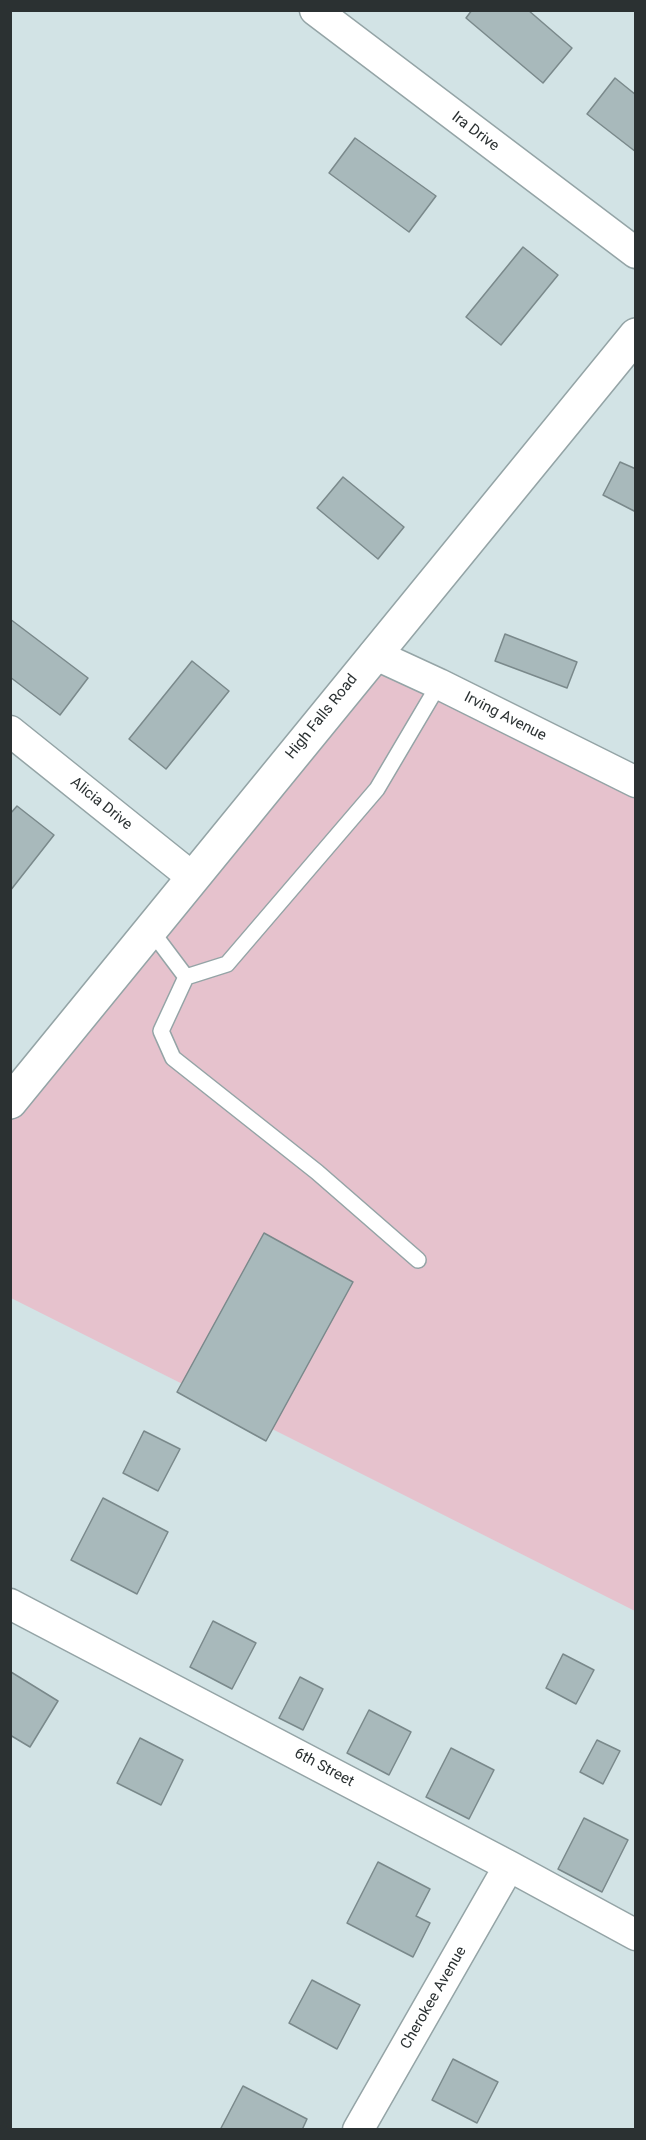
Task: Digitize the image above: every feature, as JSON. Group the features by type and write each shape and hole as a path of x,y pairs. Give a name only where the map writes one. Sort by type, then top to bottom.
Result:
{"street":[{"name":"Ira Drive","path":"315,10 636,253"},
{"name":"High Falls Road","path":"10,1102 636,335"},
{"name":"Irving Avenue","path":"374,654 636,782"},
{"name":"Alicia Drive","path":"10,731 192,877"},
{"name":"6th Street","path":"10,1604 636,1935"},
{"name":"Cherokee Avenue","path":"358,2130 509,1866"}],"lane":[{"path":"418,1260 317,1172 173,1058 161,1030 186,977 227,964 377,789 439,684"},
{"path":"150,929 186,977"}],"shaded area":[{"path":"381,662 635,787 635,1611 11,1298 10,1121"}],"building":[{"path":"472,10 528,10 572,48 543,83 466,18"},
{"path":"615,78 636,95 636,152 587,114"},
{"path":"355,138 436,196 409,232 329,173"},
{"path":"523,247 558,275 501,345 466,317"},
{"path":"620,462 636,469 636,512 603,495"},
{"path":"343,477 404,527 378,559 317,508"},
{"path":"10,619 88,678 60,715 10,677"},
{"path":"505,634 577,662 567,688 495,661"},
{"path":"192,661 229,691 166,769 129,739"},
{"path":"17,806 54,835 10,891 10,814"},
{"path":"264,1233 353,1282 266,1441 177,1392"},
{"path":"144,1431 180,1449 158,1491 123,1473"},
{"path":"103,1498 168,1532 137,1594 71,1560"},
{"path":"213,1621 256,1643 232,1689 190,1667"},
{"path":"563,1654 594,1670 576,1704 546,1688"},
{"path":"11,1672 58,1701 30,1747 10,1735"},
{"path":"300,1677 323,1689 303,1730 279,1718"},
{"path":"369,1710 411,1732 389,1775 347,1753"},
{"path":"140,1738 183,1760 161,1805 117,1783"},
{"path":"597,1740 620,1751 603,1784 580,1772"},
{"path":"451,1748 494,1770 469,1819 426,1797"},
{"path":"584,1818 628,1840 602,1892 558,1869"},
{"path":"378,1862 430,1889 416,1916 430,1923 413,1957 347,1923"},
{"path":"312,1980 360,2005 337,2049 289,2023"},
{"path":"453,2059 498,2082 477,2123 432,2100"},
{"path":"243,2086 307,2119 302,2130 220,2130"}]}
